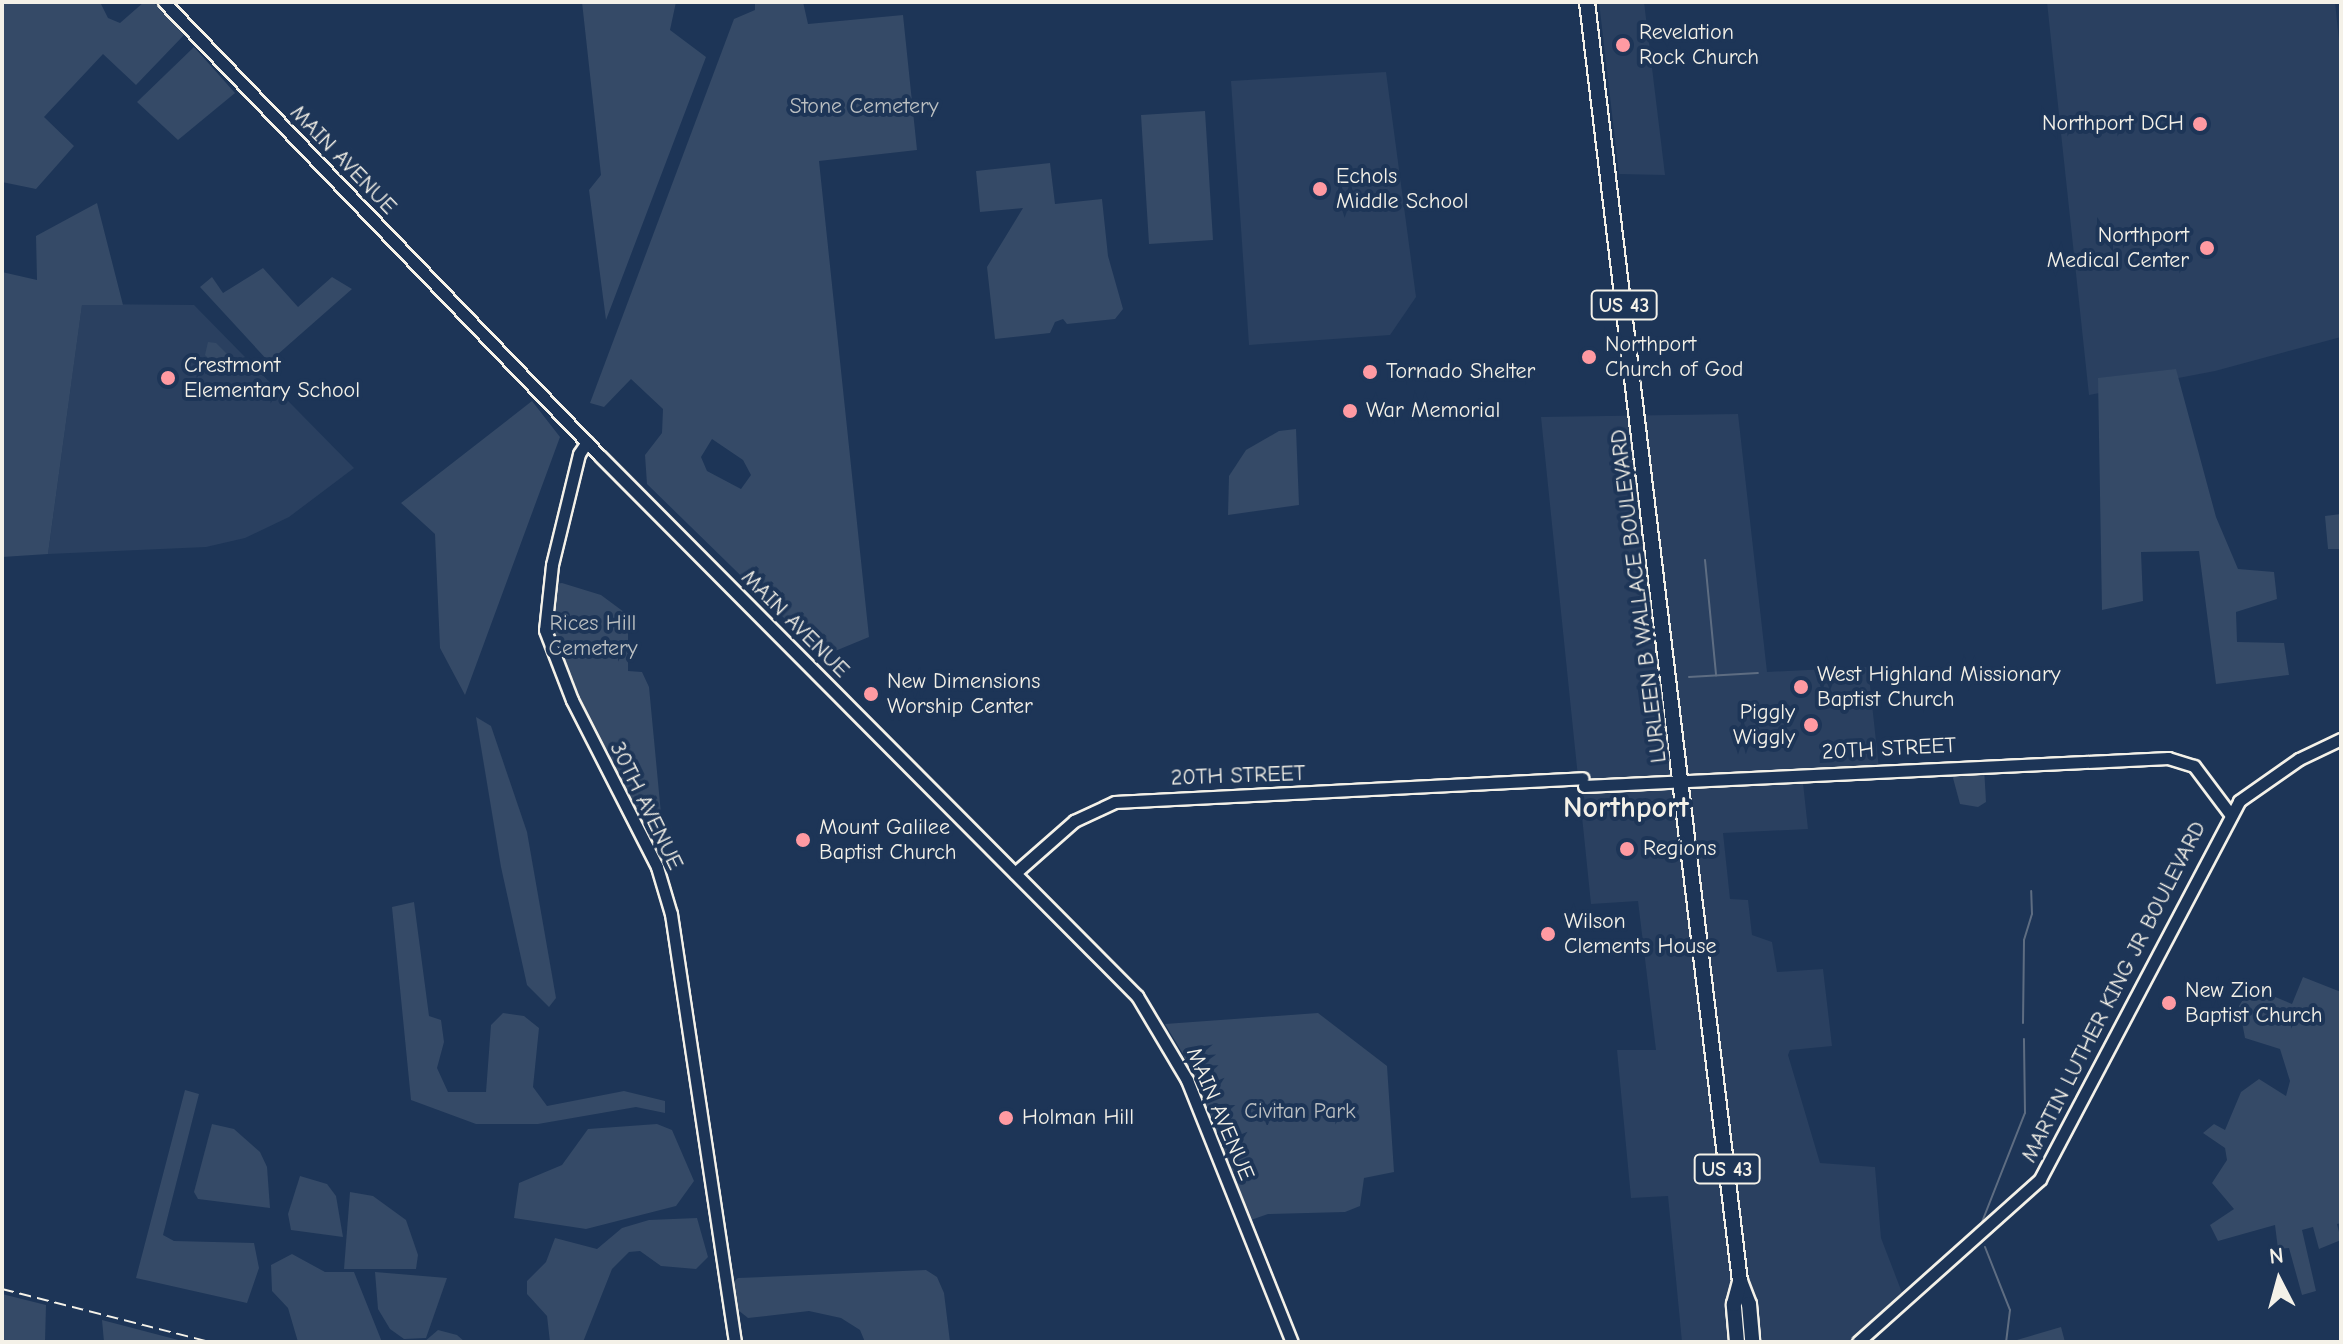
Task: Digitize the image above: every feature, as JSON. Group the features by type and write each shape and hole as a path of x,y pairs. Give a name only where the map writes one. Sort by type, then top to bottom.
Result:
{"highway":[{"name":"LURLEEN B WALLACE BOULEVARD","path":"1587,2 1740,1281 1752,1342"},
{"name":"LURLEEN B WALLACE BOULEVARD","path":"1737,1342 1734,1304 1740,1281"}],"main road":[{"name":"MAIN AVENUE","path":"164,2 587,442 1015,873 1155,1019 1187,1080 1292,1342"},
{"name":"30TH AVENUE","path":"587,442 579,454 552,565 545,630 565,686 657,867 671,914 735,1342"},
{"name":"MARTIN LUTHER KING JR BOULEVARD","path":"1858,1342 2040,1179 2230,814 2252,789 2341,739"},
{"name":"20TH STREET","path":"1015,873 1074,821 1115,802 1682,780 2090,759 2178,759 2194,766 2230,814"}],"shaded area":[{"path":"1599,2 1644,2 1665,175 1619,174"},
{"name":"Northport Medical Center","path":"2047,2 2335,2 2341,60 2341,337 2215,371 2089,395"},
{"name":"Echols Middle School","path":"1386,72 1416,297 1390,335 1249,345 1231,81"},
{"name":"Crestmont Elementary School","path":"82,304 194,305 354,468 289,517 245,538 206,547 48,554"},
{"path":"1738,414 1767,672 1868,667 1879,769 1802,774 1808,829 1723,833 1730,899 1748,900 1752,935 1772,942 1777,972 1823,969 1832,1046 1790,1050 1788,1055 1820,1163 1875,1167 1881,1238 1906,1303 1868,1342 1682,1342 1668,1196 1631,1198 1617,1050 1656,1050 1638,901 1591,904 1541,417"}],"green space":[{"path":"2,2 100,2 108,18 120,23 144,2 153,2 184,35 136,85 103,54 44,117 74,146 36,189 2,182"},
{"path":"582,2 676,2 670,30 706,57 606,320 589,190 601,175"},
{"name":"Stone Cemetery","path":"755,2 803,2 808,24 903,15 917,150 819,161 869,637 823,656 647,484 645,455 662,433 663,409 631,379 604,407 590,403 734,19 755,10","holes":["712,439 743,460 751,475 741,489 707,471 701,457"]},
{"path":"194,47 235,93 178,140 137,102"},
{"path":"1205,111 1213,240 1149,244 1141,115"},
{"path":"1050,163 1055,204 1102,199 1108,256 1123,309 1115,319 1067,324 1063,319 1055,322 1050,333 995,339 987,267 1023,208 980,212 976,171"},
{"path":"97,203 123,305 82,305 48,554 2,557 2,272 37,280 36,236"},
{"path":"263,268 298,307 332,277 352,289 269,362 200,287 212,277 223,293"},
{"path":"208,342 216,343 229,356 229,368 221,371 205,355"},
{"path":"2176,369 2216,517 2238,569 2274,572 2277,599 2236,612 2237,642 2284,643 2289,675 2216,684 2199,551 2141,552 2143,601 2102,610 2098,378"},
{"path":"532,401 560,437 465,695 440,648 435,534 401,503"},
{"path":"1296,429 1299,505 1228,515 1229,476 1246,450 1279,431"},
{"path":"2341,514 2341,549 2328,549 2325,516"},
{"name":"Rices Hill Cemetery","path":"562,583 601,595 628,615 628,671 642,672 649,687 663,835 646,837 558,656 553,613 555,584"},
{"path":"476,717 491,726 527,832 556,998 549,1007 527,985 501,867"},
{"path":"1984,767 1986,802 1978,807 1960,804 1953,778 1959,768"},
{"path":"414,902 429,1016 441,1020 444,1042 437,1068 448,1092 486,1092 491,1025 503,1013 524,1016 539,1028 533,1087 547,1106 624,1091 665,1101 665,1113 636,1107 538,1124 476,1124 411,1100 392,907"},
{"path":"2303,977 2341,992 2341,1223 2337,1224 2341,1240 2319,1249 2313,1227 2302,1230 2316,1291 2302,1295 2289,1248 2278,1249 2275,1225 2218,1241 2210,1225 2234,1209 2212,1183 2227,1160 2225,1148 2203,1133 2214,1124 2225,1130 2241,1092 2259,1079 2286,1096 2290,1081 2280,1049 2245,1038 2239,1006 2251,987 2292,1004"},
{"name":"Civitan Park","path":"1318,1013 1387,1066 1394,1172 1364,1178 1360,1206 1345,1212 1268,1214 1248,1221 1183,1054 1165,1024"},
{"path":"185,1090 199,1094 163,1235 174,1241 254,1243 259,1268 247,1303 136,1278"},
{"path":"212,1124 234,1129 260,1152 267,1167 270,1208 198,1199 194,1192"},
{"path":"657,1124 672,1130 694,1181 676,1206 586,1229 514,1218 519,1183 562,1165 588,1129"},
{"path":"300,1176 327,1184 336,1196 343,1237 291,1230 288,1214"},
{"path":"350,1192 373,1196 406,1220 418,1255 416,1269 344,1269"},
{"path":"697,1218 708,1257 696,1269 661,1266 640,1251 629,1252 612,1269 583,1342 550,1342 547,1316 527,1294 527,1281 546,1262 555,1238 597,1249 622,1228 649,1220"},
{"path":"292,1254 325,1272 354,1272 382,1342 298,1342 288,1308 272,1291 271,1265"},
{"path":"926,1270 937,1277 944,1293 950,1342 865,1342 860,1330 841,1318 809,1311 748,1318 738,1310 733,1282 738,1278"},
{"path":"375,1272 447,1278 426,1338 404,1339 390,1329 378,1309"},
{"path":"2,1294 46,1305 45,1342 2,1342"},
{"path":"102,1320 186,1342 104,1342"},
{"path":"2061,1327 2065,1342 2010,1342"},
{"path":"438,1330 457,1335 465,1342 424,1342"}],"waterway":[{"path":"1705,560 1716,675"},
{"path":"1689,677 1758,673"},
{"path":"2023,1023 2024,940 2032,914 2031,891"},
{"path":"1982,1222 2025,1113 2024,1039"},
{"path":"1985,1247 2010,1310 2006,1342"}],"railway":[{"path":"2,1289 210,1342"}],"place":[{"name":"Revelation Rock Church","path":"1623,45"},
{"name":"Northport DCH","path":"2200,124"},
{"name":"Echols Middle School","path":"1320,189"},
{"name":"Northport Medical Center","path":"2207,248"},
{"name":"Northport Church of God","path":"1589,357"},
{"name":"Tornado Shelter","path":"1370,372"},
{"name":"Crestmont Elementary School","path":"168,378"},
{"name":"War Memorial","path":"1350,411"},
{"name":"West Highland Missionary Baptist Church","path":"1801,687"},
{"name":"New Dimensions Worship Center","path":"871,694"},
{"name":"Piggly Wiggly","path":"1811,725"},
{"name":"Mount Galilee Baptist Church","path":"803,840"},
{"name":"Regions","path":"1627,849"},
{"name":"Wilson Clements House","path":"1548,934"},
{"name":"New Zion Baptist Church","path":"2169,1003"},
{"name":"Holman Hill","path":"1006,1118"}],"district":[{"name":"Northport","path":"1626,808"}]}
